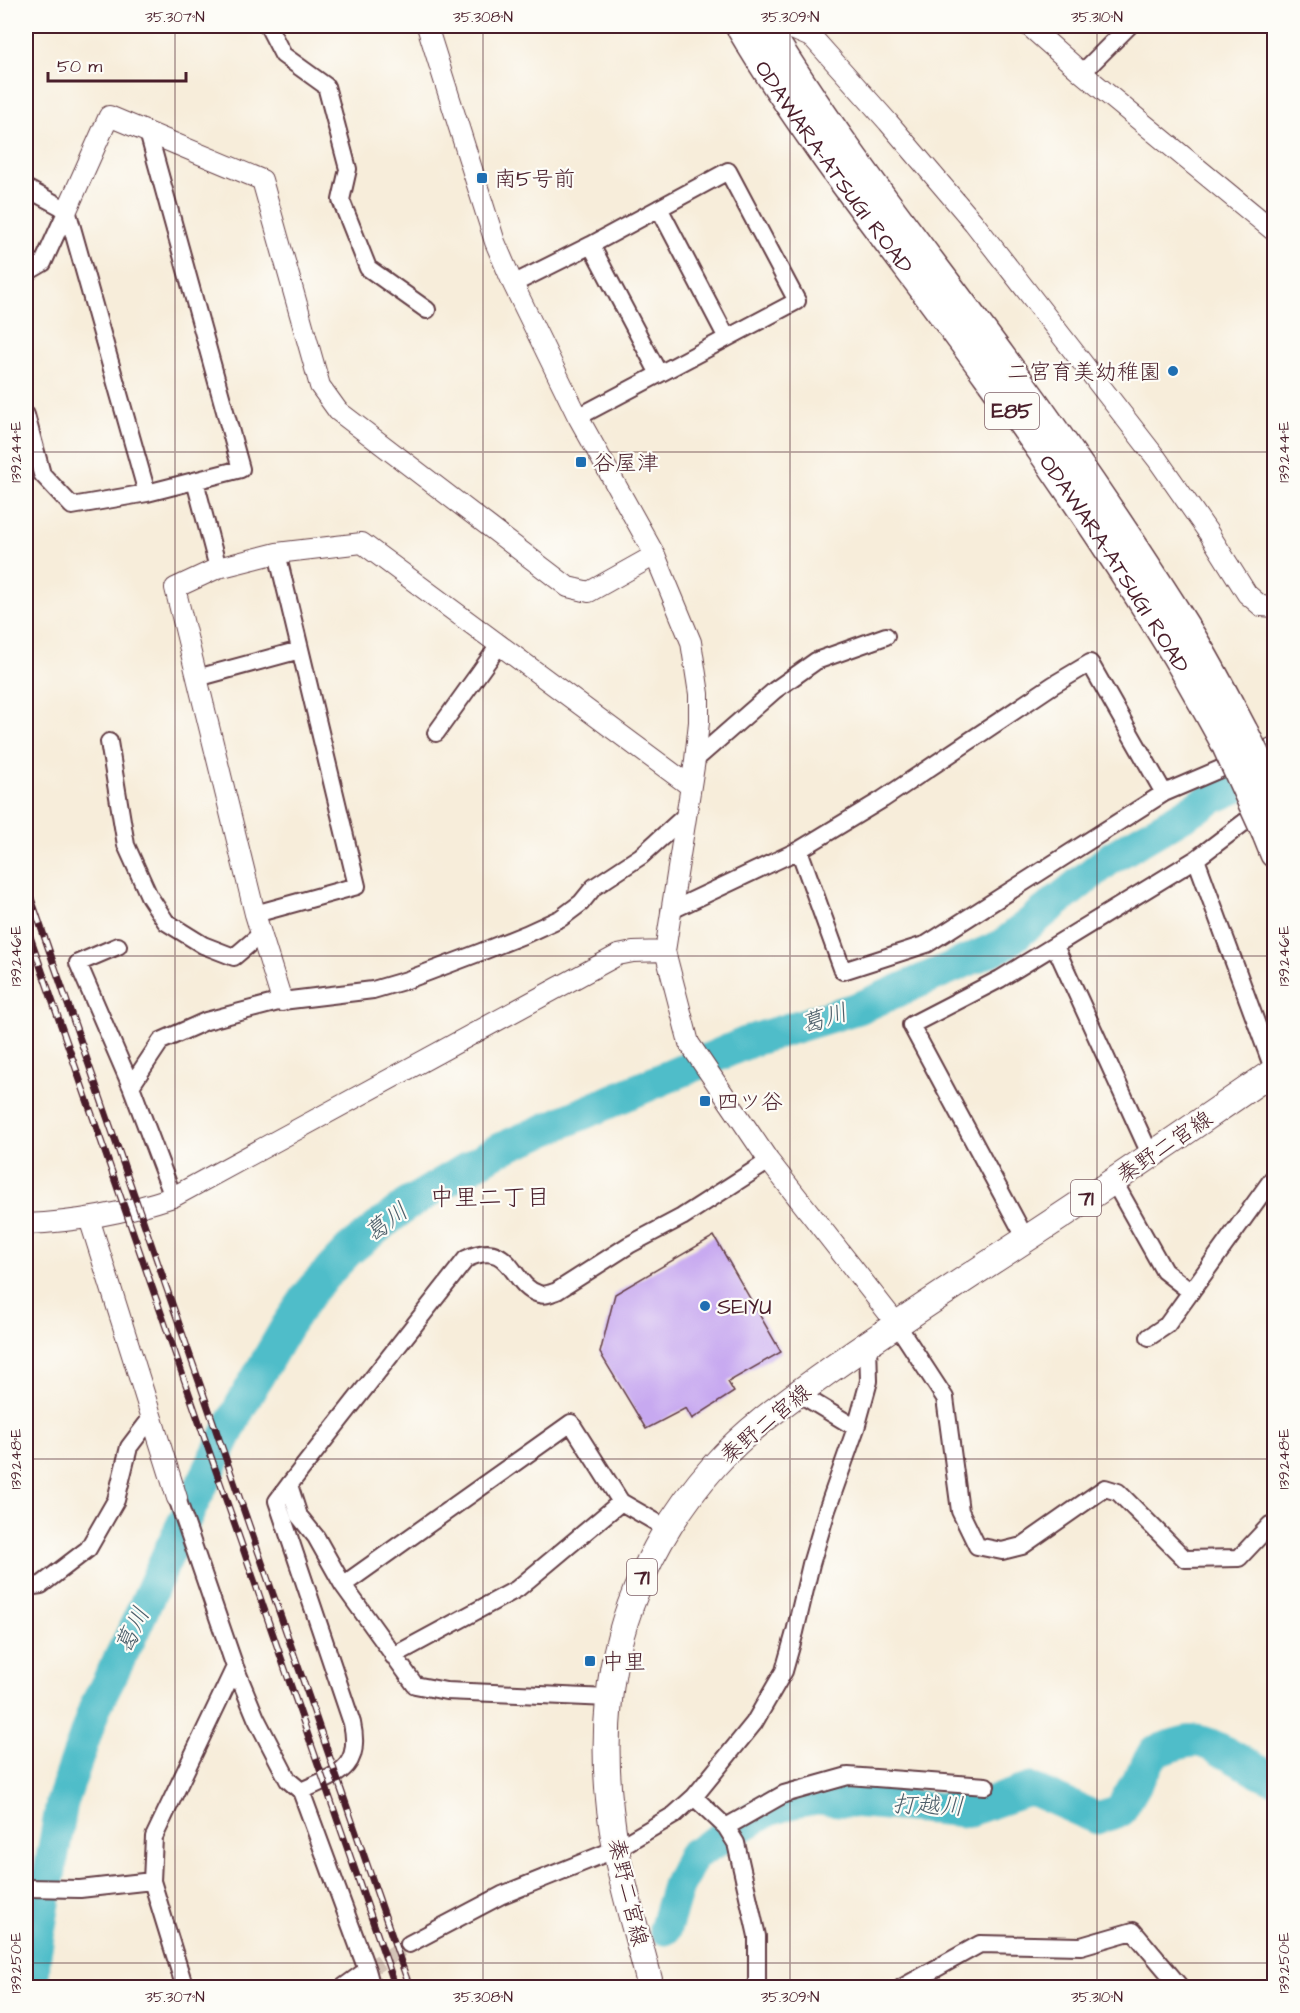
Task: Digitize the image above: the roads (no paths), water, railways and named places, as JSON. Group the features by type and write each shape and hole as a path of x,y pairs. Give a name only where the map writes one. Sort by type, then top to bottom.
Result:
{"highway":[{"name":"ODAWARA-ATSUGI ROAD","path":"739,26 791,88"},
{"name":"ODAWARA-ATSUGI ROAD","path":"766,26 791,88 834,170 988,377 1102,538 1176,657 1275,792"},
{"name":"ODAWARA-ATSUGI ROAD","path":"1235,738 1272,833"}],"main road":[{"name":"秦野二宮線","path":"651,1988 616,1849 607,1768 609,1698 622,1632 634,1595 668,1529 686,1500 716,1463 762,1421 798,1394 896,1323 1151,1156 1274,1071"}],"street":[{"path":"268,26 283,55 326,86 348,169 341,200 368,268 427,310"},
{"path":"785,26 813,38 974,223 1157,459 1208,532 1247,594 1261,606 1275,607"},
{"path":"1029,26 1082,73 1275,231"},
{"path":"1082,73 1129,26"},
{"path":"431,27 495,242 578,417 655,555 691,642 699,694 699,722 665,951 689,1043 769,1161 896,1323 945,1398 960,1510 977,1546 1002,1551 1022,1546 1105,1488 1118,1492 1185,1559 1239,1558 1270,1525 1275,1524"},
{"path":"26,273 43,263 109,116 262,180 320,386 338,411 568,587 589,592 655,555"},
{"path":"26,415 42,474 72,506 147,493 241,469 148,132"},
{"path":"513,284 728,171 797,301 578,417"},
{"path":"26,188 67,210 147,493"},
{"path":"659,208 727,338"},
{"path":"591,245 659,374"},
{"path":"195,481 218,568"},
{"path":"282,1001 255,914 176,588 218,568 277,553 362,543 690,786"},
{"path":"255,914 357,886 277,553"},
{"path":"695,760 775,690 816,661 886,636"},
{"path":"436,733 500,644"},
{"path":"197,678 300,650"},
{"path":"670,911 799,850 884,798 1053,685 1090,663 1164,794"},
{"path":"109,742 126,845 149,896 166,922 203,945 234,957 261,934"},
{"path":"799,850 843,972 927,944 1164,794 1275,746"},
{"path":"131,1086 161,1041 206,1021 282,1001 373,990 407,980 561,918 581,903 594,887 641,856 685,816"},
{"path":"1026,1239 911,1025 1000,979 1196,860 1246,821 1272,833"},
{"path":"1196,860 1274,1071"},
{"path":"118,946 78,963 131,1086 173,1197"},
{"path":"1054,946 1151,1156"},
{"path":"26,1224 89,1218 145,1206 173,1197 618,955 665,951"},
{"path":"301,1791 343,1769 350,1762 354,1753 355,1737 277,1502 289,1485 466,1259 477,1254 492,1254 503,1258 529,1289 537,1294 546,1295 557,1291 629,1245 682,1217 769,1161"},
{"path":"1149,1337 1167,1325 1273,1178"},
{"path":"1113,1180 1164,1271 1191,1292"},
{"path":"89,1218 177,1498 235,1667 256,1718 288,1780 301,1791 372,1988"},
{"path":"410,1944 502,1894 616,1849 674,1815 694,1797 754,1723 784,1671 811,1564 856,1428 869,1381 868,1344"},
{"path":"798,1394 856,1428"},
{"path":"26,1587 41,1585 88,1549 116,1500 129,1447 152,1418"},
{"path":"343,1585 571,1423 621,1502 668,1529"},
{"path":"289,1485 299,1516 316,1537 343,1585 415,1685 446,1691 609,1698"},
{"path":"393,1656 517,1589 621,1502"},
{"path":"185,1988 152,1881 154,1837 235,1667"},
{"path":"726,1827 784,1794 848,1776 986,1785"},
{"path":"694,1797 726,1827 736,1843 757,1936 757,1988"},
{"path":"27,1888 80,1889 152,1881"},
{"path":"902,1988 980,1944 1081,1946 1134,1931 1181,1988"},
{"path":"342,1988 367,1970"}],"waterway":[{"name":"葛川","path":"33,1988 34,1959 62,1803 95,1707 240,1407 287,1326 313,1288 349,1250 405,1206 498,1150 753,1040 861,1007 1003,945 1112,857 1216,796 1273,771"},
{"name":"打越川","path":"665,1929 678,1886 693,1855 767,1811 793,1802 817,1798 966,1811 1031,1789 1097,1818 1120,1811 1154,1752 1190,1741 1212,1746 1274,1778"}],"tunnel":[{"path":"367,1970 409,1944"}],"railway":[{"path":"26,884 410,1988"},
{"path":"26,925 396,1988"}],"place":[{"name":"南5号前","path":"482,178"},
{"name":"二宮育美幼稚園","path":"1173,371"},
{"name":"谷屋津","path":"581,462"},
{"name":"四ツ谷","path":"705,1101"},
{"name":"SEIYU","path":"705,1306"},
{"name":"中里","path":"590,1661"}],"district":[{"name":"中里二丁目","path":"490,1197"}]}
